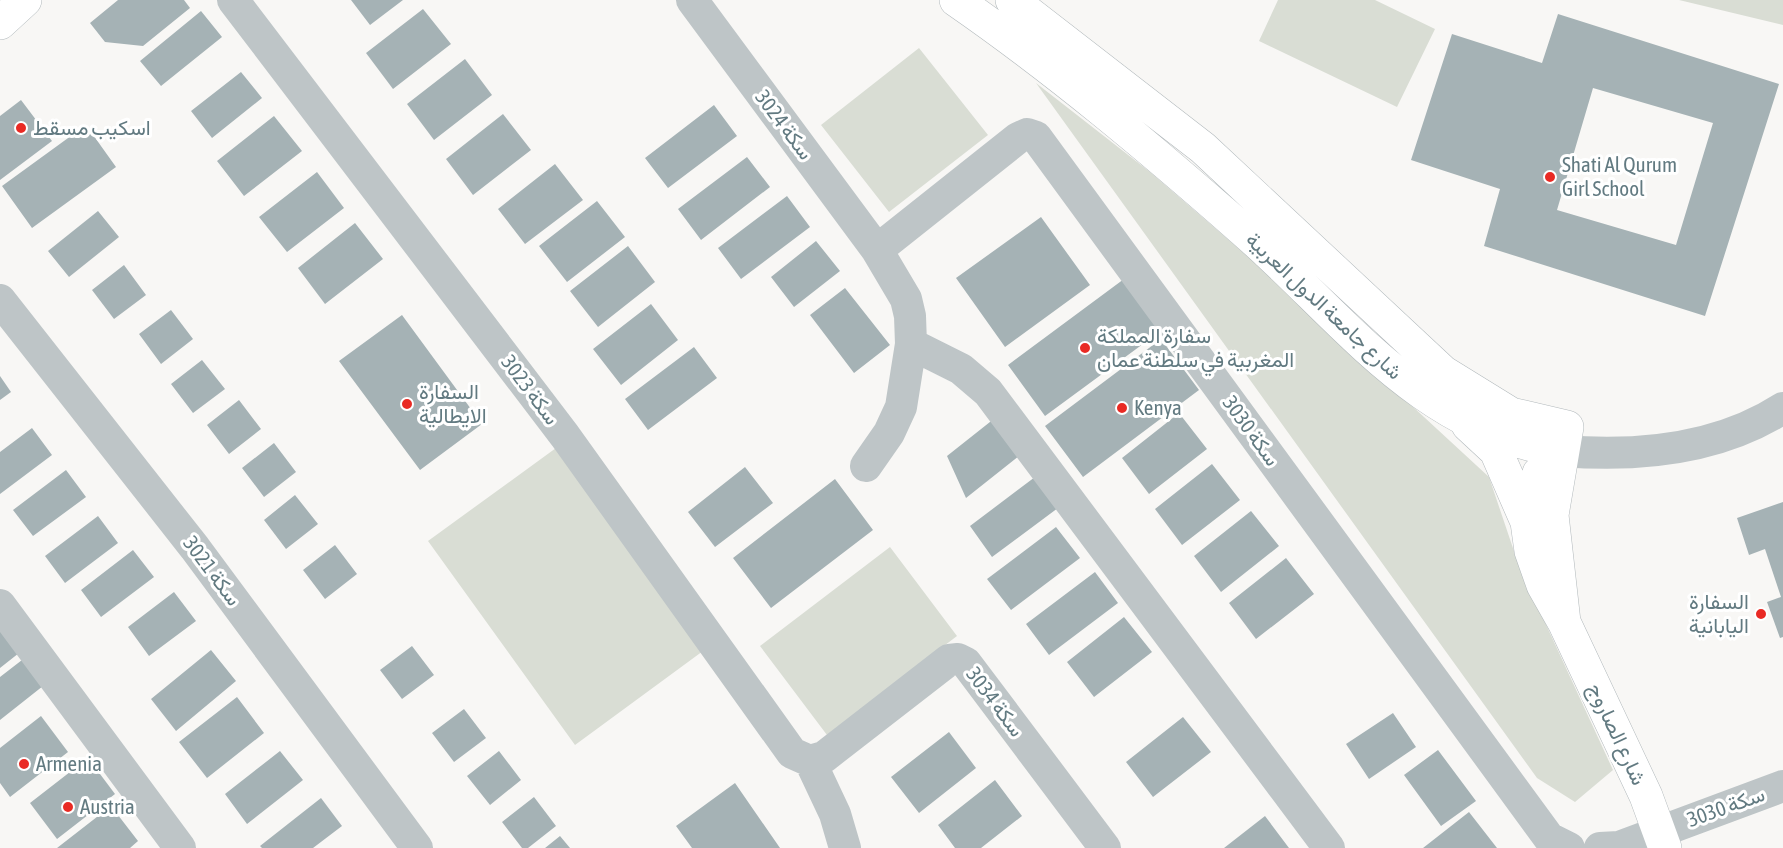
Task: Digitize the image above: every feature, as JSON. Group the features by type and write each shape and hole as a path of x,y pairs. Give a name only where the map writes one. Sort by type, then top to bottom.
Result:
{"main road":[{"path":"0,23 25,0"},
{"name":"شارع جامعة الدول العربية","path":"956,0 1005,34 1179,174 1267,251 1365,348 1410,386 1458,415 1556,438"},
{"name":"شارع جامعة الدول العربية","path":"1012,0 1203,148 1443,372 1511,414 1556,438"},
{"path":"1458,415 1496,451 1527,522"},
{"name":"شارع الصاروج","path":"1556,438 1527,522 1531,551 1543,585 1563,622 1663,840"},
{"name":"شارع الصاروج","path":"1556,438 1552,515 1563,622"}],"street":[{"name":"سكة 3023","path":"233,0 565,436 792,753 820,757"},
{"name":"سكة 3024","path":"692,0 877,250 906,299 910,316 911,344 901,407 889,433 866,466"},
{"name":"سكة 3030","path":"877,250 1018,138 1027,134 1036,137 1549,838 1569,848"},
{"name":"سكة 3021","path":"0,300 195,548 417,848"},
{"path":"911,344 961,369 988,392 1329,848"},
{"name":"شارع جامعة الدول العربية","path":"1556,438 1597,432 1647,432 1718,416 1783,390"},
{"name":"شارع جامعة الدول العربية","path":"1556,438 1631,453 1672,449 1719,438 1783,408"},
{"path":"0,605 180,848"},
{"name":"سكة 3034","path":"820,757 949,660 958,659 966,663 1105,848"},
{"path":"820,757 845,848"},
{"name":"سكة 3030","path":"1600,848 1663,840 1783,786"}],"shaded area":[{"path":"1278,0 1375,0 1435,29 1397,107 1259,41"},
{"path":"1679,0 1783,0 1783,25"},
{"path":"919,48 988,135 889,212 821,125"},
{"path":"1036,83 1150,172 1281,285 1489,477 1519,566 1613,770 1575,802 1537,778"},
{"path":"556,448 703,651 575,745 428,541"},
{"path":"890,547 957,636 827,735 760,646"}],"building":[{"path":"118,0 184,0 190,8 143,46 105,42 90,23"},
{"path":"351,0 403,0 370,25"},
{"path":"423,9 451,44 393,89 366,53"},
{"path":"201,11 222,37 161,86 140,61"},
{"path":"1558,14 1779,84 1705,316 1484,246 1500,189 1411,160 1452,34 1542,63","holes":["1593,88 1713,123 1676,245 1557,210"]},
{"path":"465,59 492,95 434,140 407,104"},
{"path":"241,72 262,98 212,138 191,111"},
{"name":"اسكيب مسقط","path":"21,100 52,141 0,180 0,116"},
{"path":"714,105 737,136 668,188 645,158"},
{"path":"503,114 531,150 473,195 446,159"},
{"path":"274,116 302,151 244,196 217,161"},
{"path":"86,125 116,167 32,228 2,186"},
{"path":"747,157 770,187 701,240 678,209"},
{"path":"555,164 583,200 525,244 498,209"},
{"path":"317,172 344,208 287,252 259,217"},
{"path":"787,196 810,227 741,279 718,248"},
{"path":"597,201 625,237 567,282 539,246"},
{"path":"98,211 119,237 69,277 48,251"},
{"path":"1041,217 1090,285 1005,347 956,278"},
{"path":"355,223 383,259 325,304 298,268"},
{"path":"816,241 840,271 794,307 771,277"},
{"path":"628,246 655,282 598,327 570,291"},
{"path":"124,265 146,295 114,319 92,290"},
{"name":"سفارة المملكة المغربية في سلطنة عمان","path":"1124,279 1162,330 1045,416 1008,365"},
{"path":"845,288 890,345 854,373 810,315"},
{"path":"651,304 678,340 621,385 593,349"},
{"path":"171,310 193,339 161,364 139,334"},
{"path":"402,315 482,424 420,470 339,361"},
{"name":"Kenya","path":"1161,339 1199,390 1083,477 1045,426"},
{"path":"694,347 717,378 648,430 625,399"},
{"path":"202,360 225,389 193,413 171,384"},
{"path":"0,376 11,392 0,400"},
{"path":"239,400 261,429 229,454 207,425"},
{"path":"1179,413 1207,449 1149,494 1122,458"},
{"path":"995,418 1024,452 966,498 947,456"},
{"path":"32,428 52,455 0,494 0,452"},
{"path":"274,443 296,472 264,497 242,468"},
{"path":"1212,464 1240,500 1182,545 1155,509"},
{"path":"745,467 773,503 715,547 688,512"},
{"path":"66,470 86,497 33,536 13,510"},
{"path":"1039,474 1062,505 992,557 970,526"},
{"path":"835,479 873,530 771,608 733,558"},
{"path":"295,495 318,524 286,549 264,520"},
{"path":"1783,502 1783,637 1780,638 1767,602 1781,597 1765,549 1749,555 1737,518"},
{"path":"1251,511 1279,546 1221,592 1194,556"},
{"path":"98,516 118,543 65,583 45,556"},
{"path":"1056,527 1080,558 1011,610 987,579"},
{"path":"335,545 357,574 325,599 303,570"},
{"path":"133,550 154,577 101,617 81,590"},
{"path":"1286,558 1314,594 1256,639 1229,603"},
{"path":"1095,572 1118,603 1049,655 1026,624"},
{"path":"174,592 196,621 149,656 128,627"},
{"path":"1124,617 1152,652 1094,697 1067,662"},
{"path":"0,628 19,653 0,668"},
{"path":"412,646 434,675 402,699 380,670"},
{"path":"211,650 236,681 176,731 151,699"},
{"path":"22,660 43,686 0,720 0,677"},
{"path":"237,697 264,733 207,778 179,742"},
{"path":"464,709 486,738 454,762 432,733"},
{"path":"1393,713 1416,747 1369,779 1346,744"},
{"path":"41,716 68,752 10,797 0,783 0,748"},
{"path":"1183,717 1211,752 1153,797 1126,762"},
{"path":"949,732 976,768 919,813 891,777"},
{"path":"1438,750 1476,801 1441,826 1404,775"},
{"path":"280,751 303,780 247,824 225,794"},
{"path":"499,751 521,780 490,805 467,776"},
{"path":"88,758 115,794 57,839 30,803"},
{"path":"995,780 1022,816 981,848 955,848 938,825"},
{"path":"735,783 780,848 692,848 676,826"},
{"path":"534,797 556,826 528,848 522,848 502,822"},
{"path":"321,798 342,826 313,848 262,848 260,846"},
{"path":"111,806 138,841 130,848 57,848"},
{"path":"1469,812 1497,848 1423,848"},
{"path":"1265,816 1289,848 1224,848"},
{"path":"560,836 570,848 545,848"}],"place":[{"name":"اسكيب مسقط","path":"21,128"},
{"name":"Shati Al Qurum Girl School","path":"1550,177"},
{"name":"سفارة المملكة المغربية في سلطنة عمان","path":"1085,348"},
{"name":"السفارة الايطالية","path":"407,404"},
{"name":"Kenya","path":"1122,408"},
{"name":"السفارة اليابانية","path":"1761,614"},
{"name":"Armenia","path":"24,764"},
{"name":"Austria","path":"68,807"}]}
